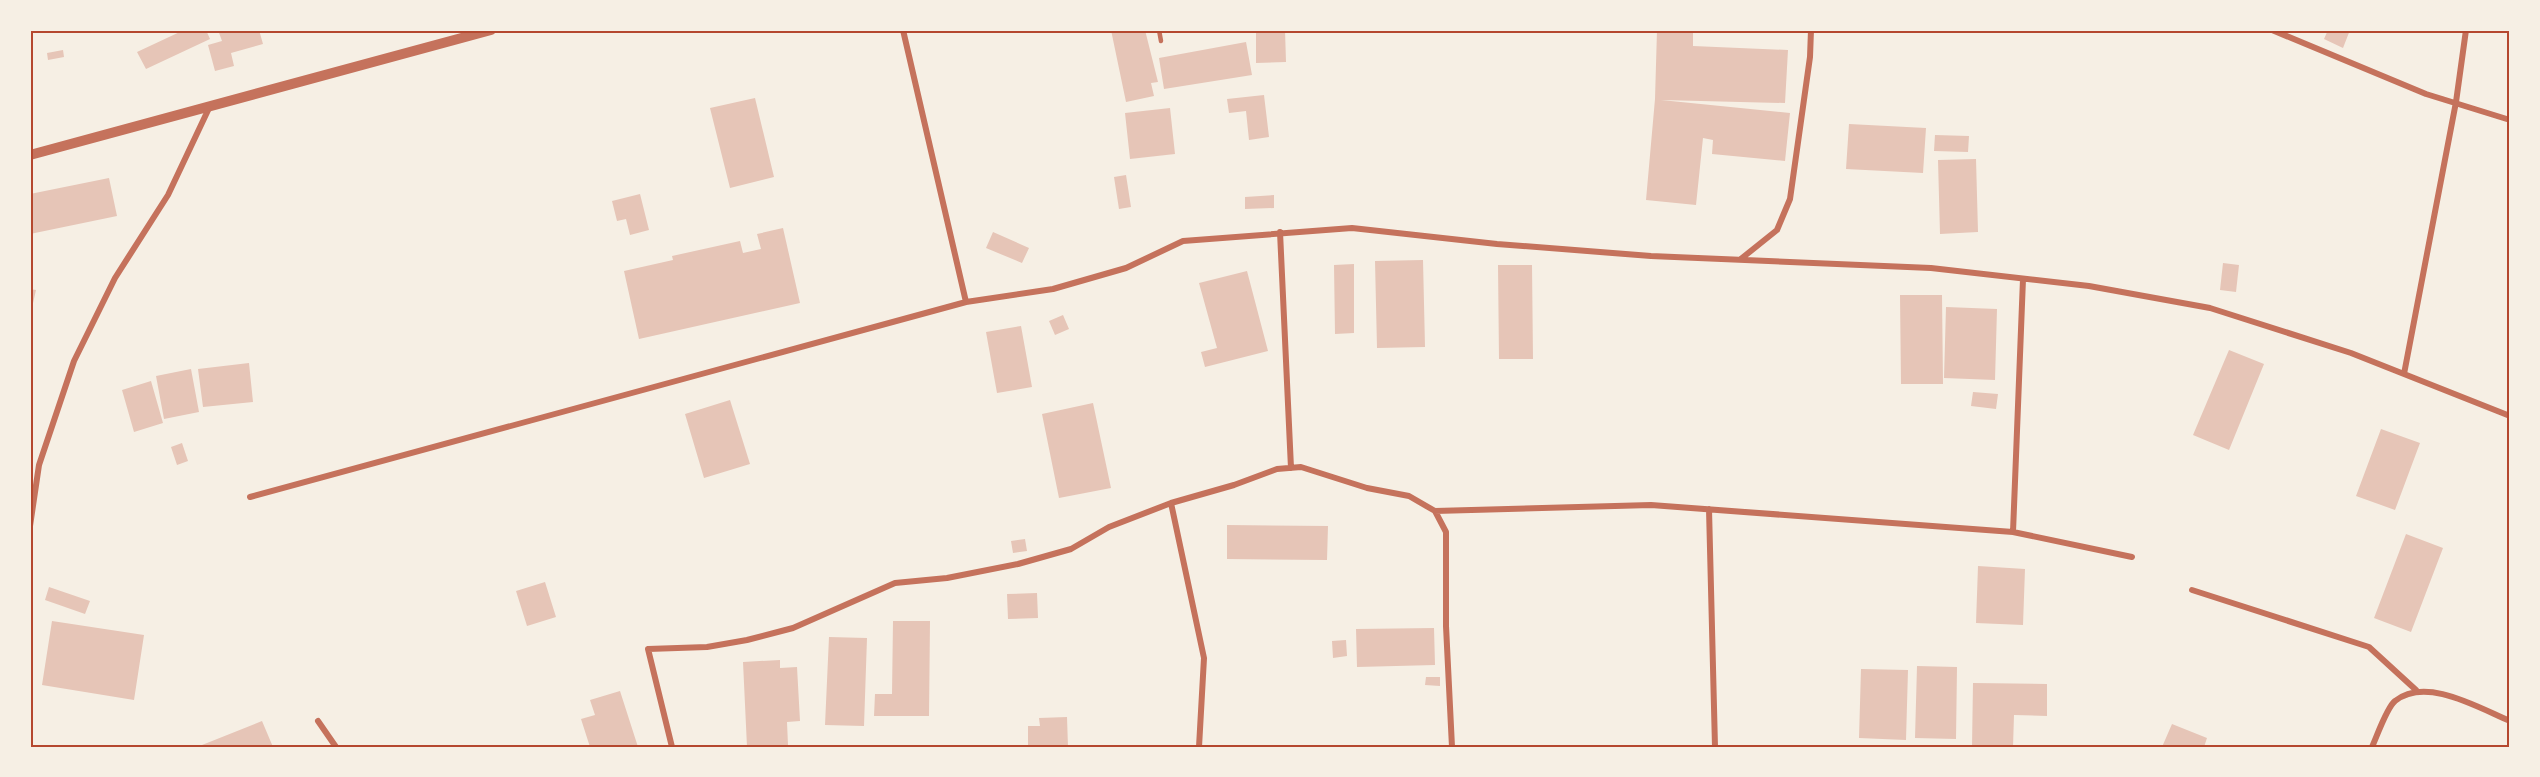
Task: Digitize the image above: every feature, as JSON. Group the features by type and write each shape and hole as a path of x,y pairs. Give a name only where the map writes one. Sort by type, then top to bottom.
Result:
{"street":[{"path":"30,155 490,30"},
{"path":"903,30 966,302"},
{"path":"1742,259 1778,230 1790,199 1810,57 1811,30"},
{"path":"2272,30 2426,94 2510,120"},
{"path":"2404,374 2456,102 2466,30"},
{"path":"30,526 39,465 74,361 115,278 168,195 210,106"},
{"path":"250,497 966,302 1053,289 1125,268 1183,241 1352,228 1497,244 1651,256 1931,268 2088,286 2210,308 2351,353 2510,416"},
{"path":"1280,232 1291,468"},
{"path":"2013,532 2023,279"},
{"path":"672,747 648,649 707,647 747,640 793,628 895,583 947,578 1018,564 1071,549 1109,526 1171,503 1234,486 1276,469 1301,467 1367,489 1409,496 1435,511 1651,505 2013,532 2132,557"},
{"path":"1171,503 1204,658 1199,747"},
{"path":"1709,509 1715,747"},
{"path":"1435,511 1446,532 1446,626 1452,747"},
{"path":"2192,590 2369,647 2416,690"},
{"path":"2372,747 2394,701 2416,690 2437,692 2510,721"},
{"path":"318,721 336,747"}],"lane":[{"path":"1159,30 1161,41"}],"building":[{"path":"184,30 206,30 210,39 146,69 137,52"},
{"path":"218,30 259,30 263,44 231,53 234,66 215,71 208,45 222,41"},
{"path":"1111,30 1145,30 1158,82 1151,83 1154,96 1126,102"},
{"path":"1256,30 1285,30 1286,62 1256,63"},
{"path":"1657,30 1693,30 1693,46 1788,50 1785,103 1661,100 1790,113 1785,161 1712,154 1713,140 1703,138 1696,205 1646,200 1655,99"},
{"path":"2328,30 2350,30 2343,48 2324,39"},
{"path":"1246,42 1252,75 1164,89 1159,58"},
{"path":"63,50 64,57 48,60 47,53"},
{"path":"1264,95 1269,137 1249,140 1246,111 1229,113 1227,99"},
{"path":"755,98 774,177 730,188 710,108"},
{"path":"1170,108 1175,154 1130,159 1125,113"},
{"path":"1849,124 1926,128 1923,173 1846,169"},
{"path":"1935,135 1969,136 1968,152 1934,151"},
{"path":"1976,159 1978,232 1940,234 1938,160"},
{"path":"1126,175 1131,207 1119,209 1114,177"},
{"path":"109,178 117,216 30,234 30,194"},
{"path":"640,194 649,230 630,235 626,219 617,221 612,201"},
{"path":"1274,195 1274,208 1245,209 1245,197"},
{"path":"783,228 800,303 639,339 624,271 673,260 672,256 740,241 743,253 761,249 757,234"},
{"path":"993,232 1029,248 1022,263 986,248"},
{"path":"1423,260 1425,347 1377,348 1375,261"},
{"path":"2223,263 2239,265 2236,292 2220,290"},
{"path":"1354,264 1354,333 1335,334 1334,265"},
{"path":"1498,265 1532,265 1533,359 1499,359"},
{"path":"1247,271 1268,351 1205,367 1201,352 1217,348 1199,283"},
{"path":"30,289 36,290 31,312 30,312"},
{"path":"1900,295 1942,295 1943,384 1901,384"},
{"path":"1946,307 1997,309 1995,380 1944,378"},
{"path":"1063,315 1069,329 1055,335 1049,321"},
{"path":"1021,326 1032,387 997,393 986,332"},
{"path":"2229,350 2264,364 2229,450 2193,435"},
{"path":"249,363 253,402 203,407 198,369"},
{"path":"191,369 199,412 164,419 156,376"},
{"path":"151,381 163,423 134,432 122,390"},
{"path":"1973,392 1998,394 1996,409 1971,406"},
{"path":"730,400 750,464 704,478 685,414"},
{"path":"1093,403 1111,488 1059,498 1042,414"},
{"path":"2381,429 2420,443 2395,510 2356,496"},
{"path":"182,443 188,461 177,465 171,447"},
{"path":"1227,525 1328,526 1327,560 1227,559"},
{"path":"2406,534 2443,548 2411,632 2374,618"},
{"path":"1025,539 1027,551 1013,553 1011,541"},
{"path":"1978,566 2025,569 2023,625 1976,623"},
{"path":"545,582 556,617 527,626 516,591"},
{"path":"49,587 90,601 85,614 45,600"},
{"path":"1037,593 1038,618 1008,619 1007,594"},
{"path":"52,621 144,635 134,700 42,685"},
{"path":"893,621 930,621 929,716 874,716 875,694 892,694"},
{"path":"1434,628 1435,665 1357,667 1356,629"},
{"path":"829,637 867,638 864,726 825,725"},
{"path":"1346,640 1347,656 1333,658 1332,641"},
{"path":"780,660 780,668 797,667 800,721 787,722 788,745 747,747 743,662"},
{"path":"1917,666 1957,667 1956,739 1915,738"},
{"path":"1861,669 1908,670 1906,740 1859,738"},
{"path":"1426,677 1440,677 1440,686 1425,685"},
{"path":"1973,683 2047,684 2047,716 2014,715 2013,747 1972,747"},
{"path":"620,691 638,747 590,747 581,719 595,715 590,700"},
{"path":"1067,717 1068,747 1028,747 1028,726 1040,726 1039,718"},
{"path":"262,721 273,747 197,747"},
{"path":"2172,724 2207,738 2204,747 2162,747"}]}
